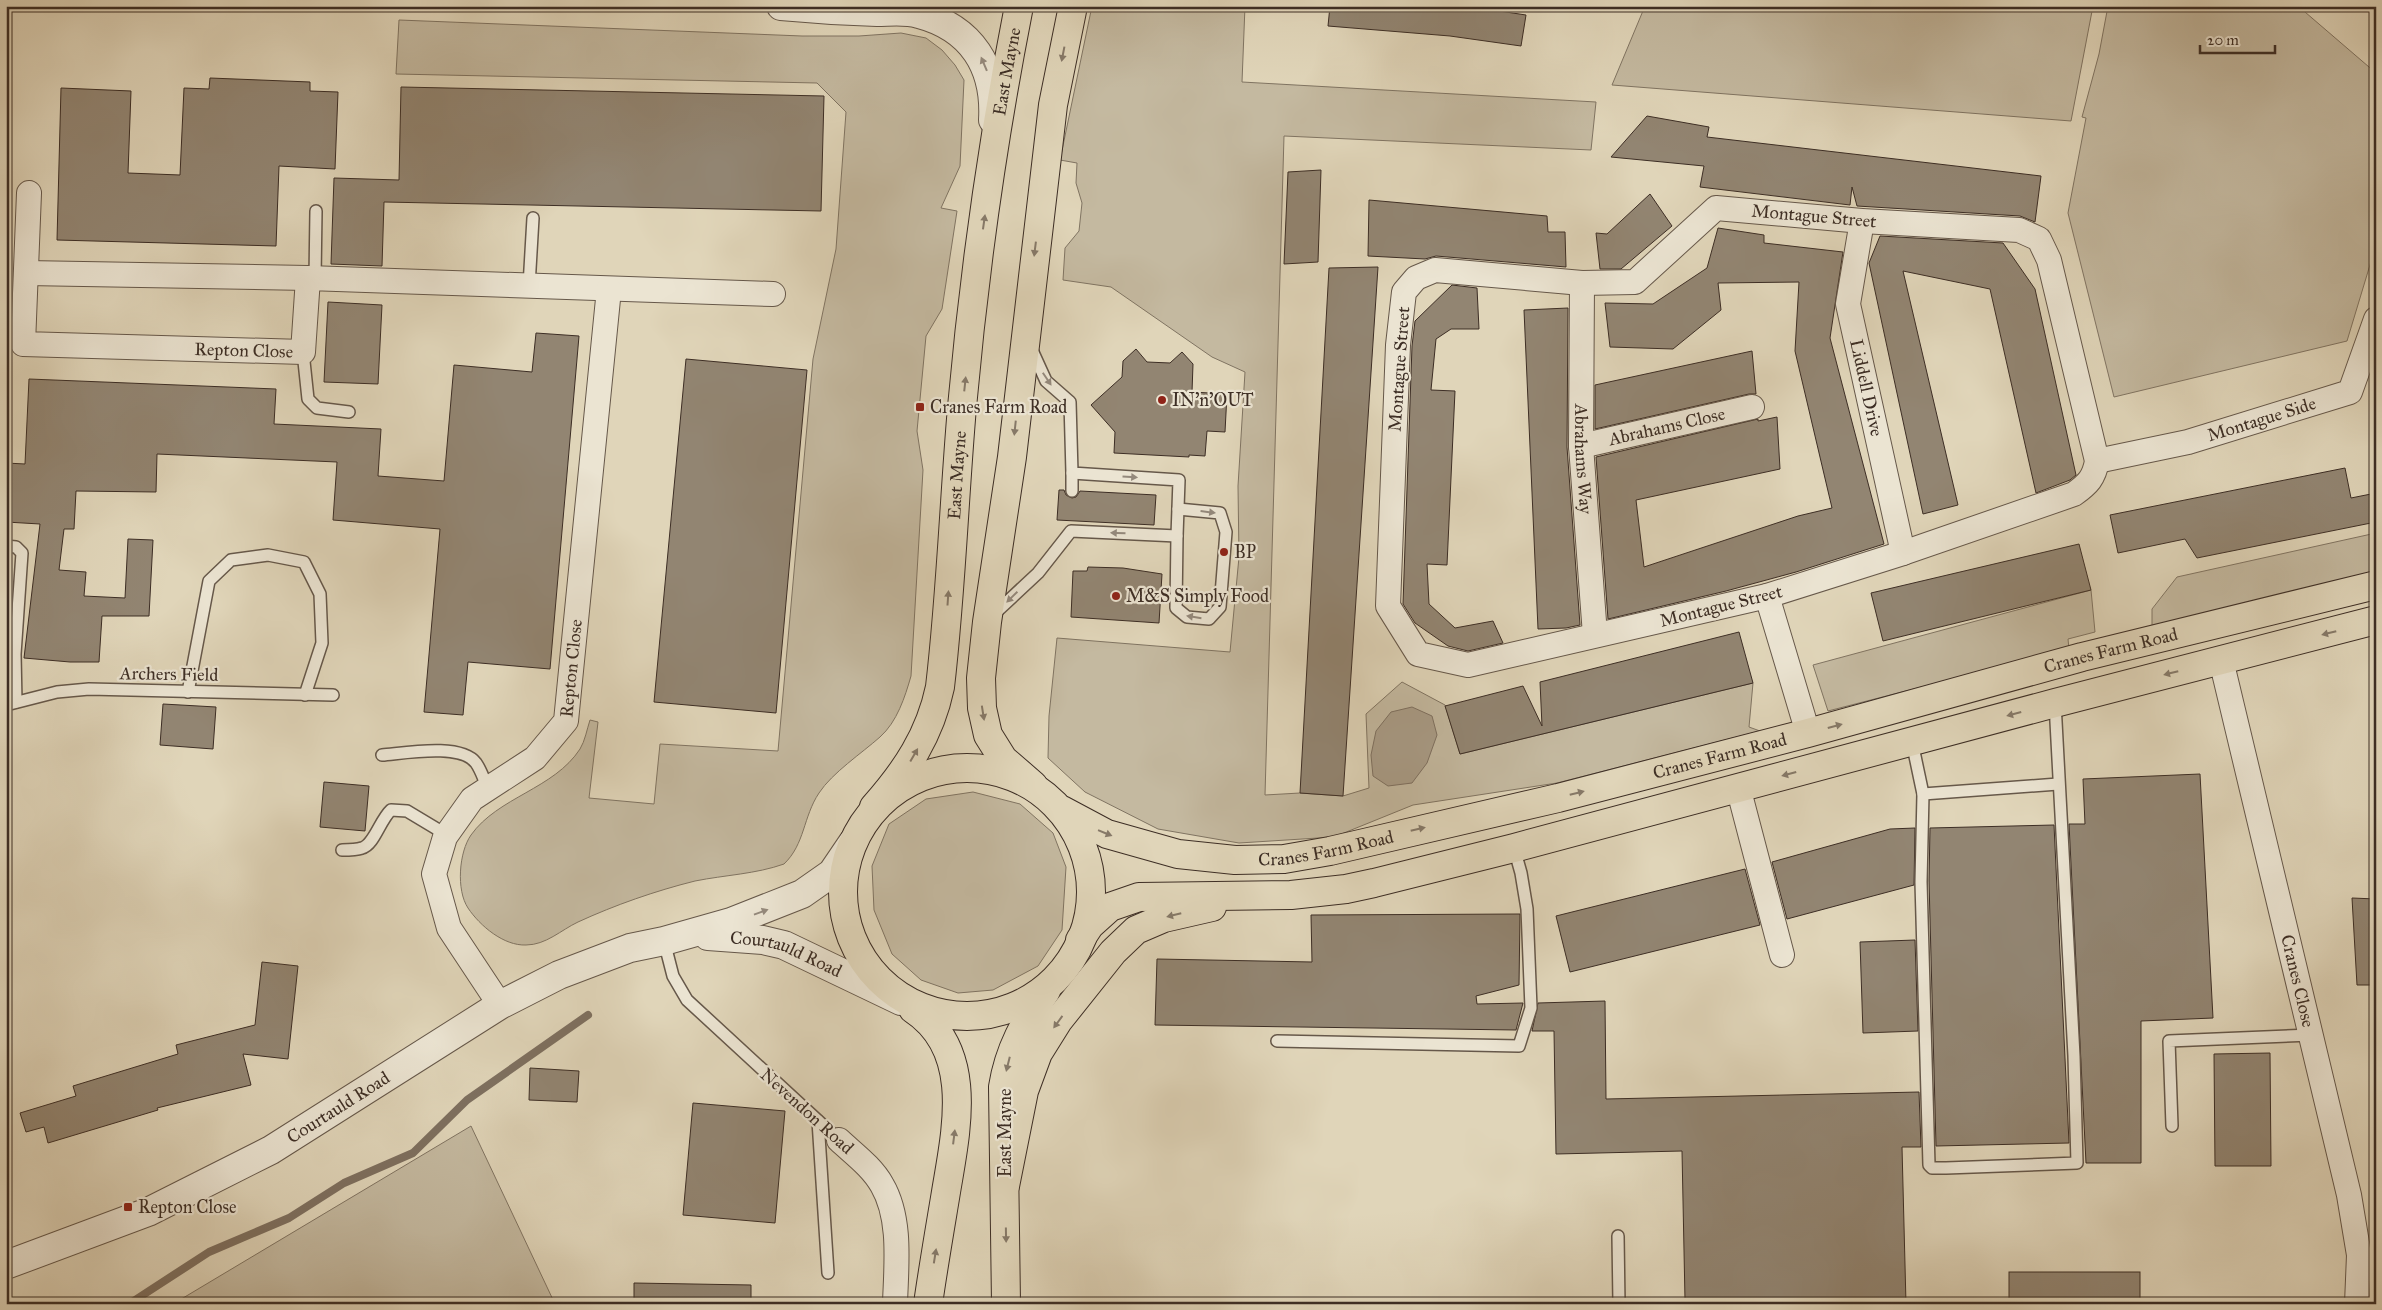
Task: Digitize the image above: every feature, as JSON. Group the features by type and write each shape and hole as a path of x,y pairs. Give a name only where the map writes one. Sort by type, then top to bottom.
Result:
{"main road":[{"name":"East Mayne","path":"874,807 900,778 914,756 931,718 940,687 962,408 990,182 1019,6"},
{"path":"901,1001 936,1016 969,1016 1004,1011 1031,999 1056,976 1080,940 1088,917 1091,891 1084,848 1062,810 1003,759 993,745 986,728 980,692 987,622 1012,457 1053,105 1073,6"},
{"name":"Cranes Farm Road","path":"1062,810 1107,834 1170,852 1234,860 1284,859 1558,798 1808,733 2082,657 2376,585"},
{"name":"Cranes Farm Road","path":"1080,940 1090,925 1110,907 1139,897 1164,895 1291,895 1346,889 1514,848 2055,703 2376,620"},
{"path":"928,1304 955,1135 957,1095 954,1073 944,1042 930,1022 883,986 869,968 855,937 846,898 846,874 853,842 874,807 914,779 939,771 964,768 986,769 1009,774 1033,785"},
{"path":"1005,1186 1020,1104 1038,1054 1058,1021 1124,940 1136,930 1164,918 1232,903 1291,895"},
{"name":"East Mayne","path":"1006,1304 1002,1103 1006,1071 1010,1056 1024,1025 1056,976"}],"street":[{"path":"782,6 918,14 947,26 968,40 983,59 991,82 994,110 990,182"},
{"name":"Repton Close","path":"29,193 23,344 303,352 312,278"},
{"name":"Montague Street","path":"1716,208 1862,221 2020,230 2039,239 2049,260 2097,461 2094,476 2074,494 1903,554 1767,596 1468,665 1418,654 1388,606 1398,345 1404,292 1416,278 1435,270 1582,283 1636,282 1716,208"},
{"name":"Liddell Drive","path":"1862,221 1848,304 1903,554"},
{"path":"26,274 312,278 773,294"},
{"name":"Abrahams Way","path":"1582,283 1580,446 1595,635"},
{"name":"Repton Close","path":"500,1005 449,928 434,874 447,835 472,799 535,758 566,721 609,289"},
{"name":"Montague Side","path":"2097,461 2188,442 2350,392 2372,344 2376,319"},
{"name":"Abrahams Close","path":"1580,446 1752,407"},
{"path":"1767,596 1808,733"},
{"name":"Cranes Close","path":"2221,660 2349,1194 2359,1256 2357,1304"},
{"path":"1738,787 1782,955"},
{"name":"Courtauld Road","path":"664,941 731,922 802,894 832,873 853,842"},
{"name":"Courtauld Road","path":"6,1265 148,1212 271,1150 500,1005 588,963 630,948 702,936 763,940 784,945 901,1001"},
{"name":"Nevendon Road","path":"839,1140 872,1170 883,1185 889,1202 895,1230 895,1304"}],"lane":[{"path":"312,278 316,211"},
{"path":"530,286 533,218"},
{"path":"1026,335 1046,381 1070,402 1072,490"},
{"path":"303,352 308,399 317,408 349,412"},
{"path":"1072,473 1179,480 1177,536 1176,608 1187,618 1209,619 1220,607 1226,532 1220,514 1178,509"},
{"path":"987,622 1038,573 1071,526 1177,536"},
{"path":"6,546 16,547 22,553 11,639 11,703"},
{"path":"188,692 209,581 231,560 268,555 304,562 320,594 322,643 305,694"},
{"name":"Archers Field","path":"11,703 57,692 89,689 334,695"},
{"path":"1912,742 1923,794 1921,882 1929,1165 1932,1168 1946,1168 2077,1163 2074,1056 2055,703"},
{"path":"382,755 443,751 463,753 476,763 488,788"},
{"path":"1923,794 2058,784"},
{"path":"342,850 363,848 370,843 384,816 391,810 407,811 447,835"},
{"path":"1278,1041 1518,1046 1531,1008 1527,909 1521,873 1514,848"},
{"name":"Nevendon Road","path":"664,941 673,976 687,1000 839,1140"},
{"path":"2172,1126 2169,1041 2311,1035"},
{"path":"818,1121 828,1273"},
{"path":"1618,1236 1619,1304"}],"shaded area":[{"path":"1092,6 1245,6 1242,82 1596,102 1591,150 1284,136 1265,795 1300,793 1343,796 1369,788 1366,714 1402,682 1445,705 1460,754 1753,683 1749,727 1760,731 1557,783 1413,805 1334,837 1239,843 1158,829 1085,792 1048,758 1049,716 1057,638 1230,652 1239,557 1238,486 1245,372 1212,357 1111,287 1063,280 1065,248 1079,231 1082,203 1076,183 1077,163 1060,160"},
{"path":"1645,6 2093,6 2071,121 1612,85"},
{"path":"2108,6 2298,6 2376,73 2376,245 2347,341 2114,397 2068,213 2086,118 2082,117 2099,54"},
{"path":"399,20 802,36 859,36 901,33 926,38 942,50 955,65 964,80 960,166 941,208 957,211 942,309 926,336 917,431 923,470 911,676 896,717 880,737 839,771 819,793 796,848 784,864 751,872 695,881 650,894 592,916 540,943 526,945 509,942 493,934 473,915 464,900 462,891 461,871 464,851 471,835 482,822 496,811 556,774 569,763 582,746 590,720 598,722 589,798 654,804 660,744 778,751 813,359 836,249 846,112 817,83 396,74"},
{"path":"2376,533 2376,571 2152,626 2152,609 2177,577"},
{"path":"2091,590 2095,632 2068,639 2069,649 1828,711 1813,665"},
{"path":"1412,707 1432,716 1437,735 1427,763 1412,783 1388,786 1373,776 1371,755 1376,731 1391,712"},
{"path":"973,792 1020,804 1053,833 1066,867 1062,930 1038,966 993,990 958,993 921,980 892,954 874,910 872,866 889,824 926,799"},
{"path":"471,1126 555,1304 171,1304 178,1301"}],"building":[{"path":"1330,6 1466,6 1526,15 1521,46 1450,36 1328,26"},
{"path":"210,78 310,82 310,91 338,92 335,169 279,166 276,246 57,240 61,88 131,91 128,173 180,175 184,88 209,89"},
{"path":"401,87 824,96 821,211 384,202 382,266 331,264 334,178 399,180"},
{"path":"1647,116 1709,127 1707,137 2041,176 2035,222 2020,216 1857,206 1852,187 1850,205 1700,187 1704,166 1611,157"},
{"path":"1321,170 1318,262 1284,264 1288,172"},
{"path":"1650,194 1672,226 1621,269 1600,269 1596,233 1607,234"},
{"path":"1369,200 1547,216 1548,232 1565,232 1566,267 1436,256 1425,259 1368,256"},
{"path":"1718,228 1764,235 1764,243 1843,252 1830,338 1884,544 1796,572 1608,619 1596,457 1758,419 1758,421 1777,417 1780,469 1636,500 1644,567 1798,516 1832,508 1795,351 1799,282 1718,283 1721,310 1673,349 1610,347 1605,303 1653,304 1707,268"},
{"path":"1880,236 2003,243 2035,289 2076,475 2070,480 2036,493 1990,289 1903,271 1958,505 1923,514 1869,263"},
{"path":"1378,267 1343,796 1300,793 1329,268"},
{"path":"1452,285 1477,288 1479,329 1451,329 1436,339 1431,390 1455,391 1447,565 1427,564 1429,604 1455,628 1493,621 1503,643 1468,651 1448,646 1415,623 1403,604 1412,346 1415,321"},
{"path":"328,302 382,305 378,384 324,382"},
{"path":"1568,308 1567,447 1580,625 1566,628 1538,629 1524,310"},
{"path":"536,333 579,336 550,669 468,662 463,715 424,712 440,529 333,520 337,462 157,454 156,492 76,491 74,529 64,529 59,570 86,572 84,596 125,598 128,539 153,540 149,616 102,616 99,662 70,662 24,658 40,524 6,522 6,463 25,464 29,379 276,389 274,424 381,429 378,476 444,481 454,365 532,372"},
{"name":"IN'n'OUT","path":"1136,349 1147,362 1170,363 1182,352 1193,364 1192,392 1227,394 1225,432 1207,431 1205,456 1189,455 1189,457 1114,453 1115,432 1091,405 1122,377 1123,361"},
{"path":"1752,351 1756,394 1595,429 1595,385"},
{"path":"686,359 807,370 776,713 654,702"},
{"path":"2345,468 2351,498 2376,493 2376,522 2197,558 2185,539 2118,553 2110,515"},
{"path":"1059,490 1064,490 1066,495 1072,498 1076,497 1080,491 1156,495 1154,525 1057,520"},
{"path":"2079,544 2091,590 1883,641 1871,593"},
{"name":"M&S Simply Food","path":"1088,567 1123,568 1162,574 1159,623 1071,617 1073,571 1087,571"},
{"path":"1739,632 1753,683 1460,754 1445,706 1523,686 1542,726 1540,682"},
{"path":"163,704 216,707 213,749 160,745"},
{"path":"2200,774 2213,1018 2141,1021 2141,1163 2086,1163 2069,824 2085,824 2083,779"},
{"path":"324,782 369,786 365,831 320,827"},
{"path":"2054,825 2069,1143 1936,1146 1929,881 1930,828"},
{"path":"1915,828 1914,885 1787,919 1772,862 1890,829"},
{"path":"1745,869 1760,925 1570,972 1556,916"},
{"path":"2352,898 2376,899 2376,985 2357,985"},
{"path":"1520,914 1519,985 1476,996 1477,1004 1523,1003 1516,1030 1155,1025 1157,959 1312,962 1311,915"},
{"path":"1915,940 1918,1031 1863,1033 1860,942"},
{"path":"262,962 298,966 288,1059 243,1054 251,1085 157,1108 158,1110 48,1143 44,1127 26,1132 20,1113 76,1096 73,1086 178,1054 176,1045 255,1025"},
{"path":"1605,1001 1606,1099 1919,1092 1921,1147 1902,1147 1906,1304 1715,1304 1714,1299 1685,1300 1682,1151 1556,1154 1554,1031 1532,1031 1538,1003"},
{"path":"2270,1053 2271,1166 2215,1166 2214,1054"},
{"path":"530,1068 579,1071 577,1102 529,1100"},
{"path":"693,1103 785,1111 775,1223 683,1215"},
{"path":"2009,1272 2140,1272 2140,1304 2009,1304"},
{"path":"634,1283 751,1285 751,1304 634,1304"}],"waterway":[{"path":"129,1304 209,1252 289,1218 344,1183 413,1153 467,1100 588,1015"}],"place":[{"name":"IN'n'OUT","path":"1162,400"},
{"name":"Cranes Farm Road","path":"920,407"},
{"name":"BP","path":"1224,552"},
{"name":"M&S Simply Food","path":"1116,596"},
{"name":"Repton Close","path":"128,1207"}]}
